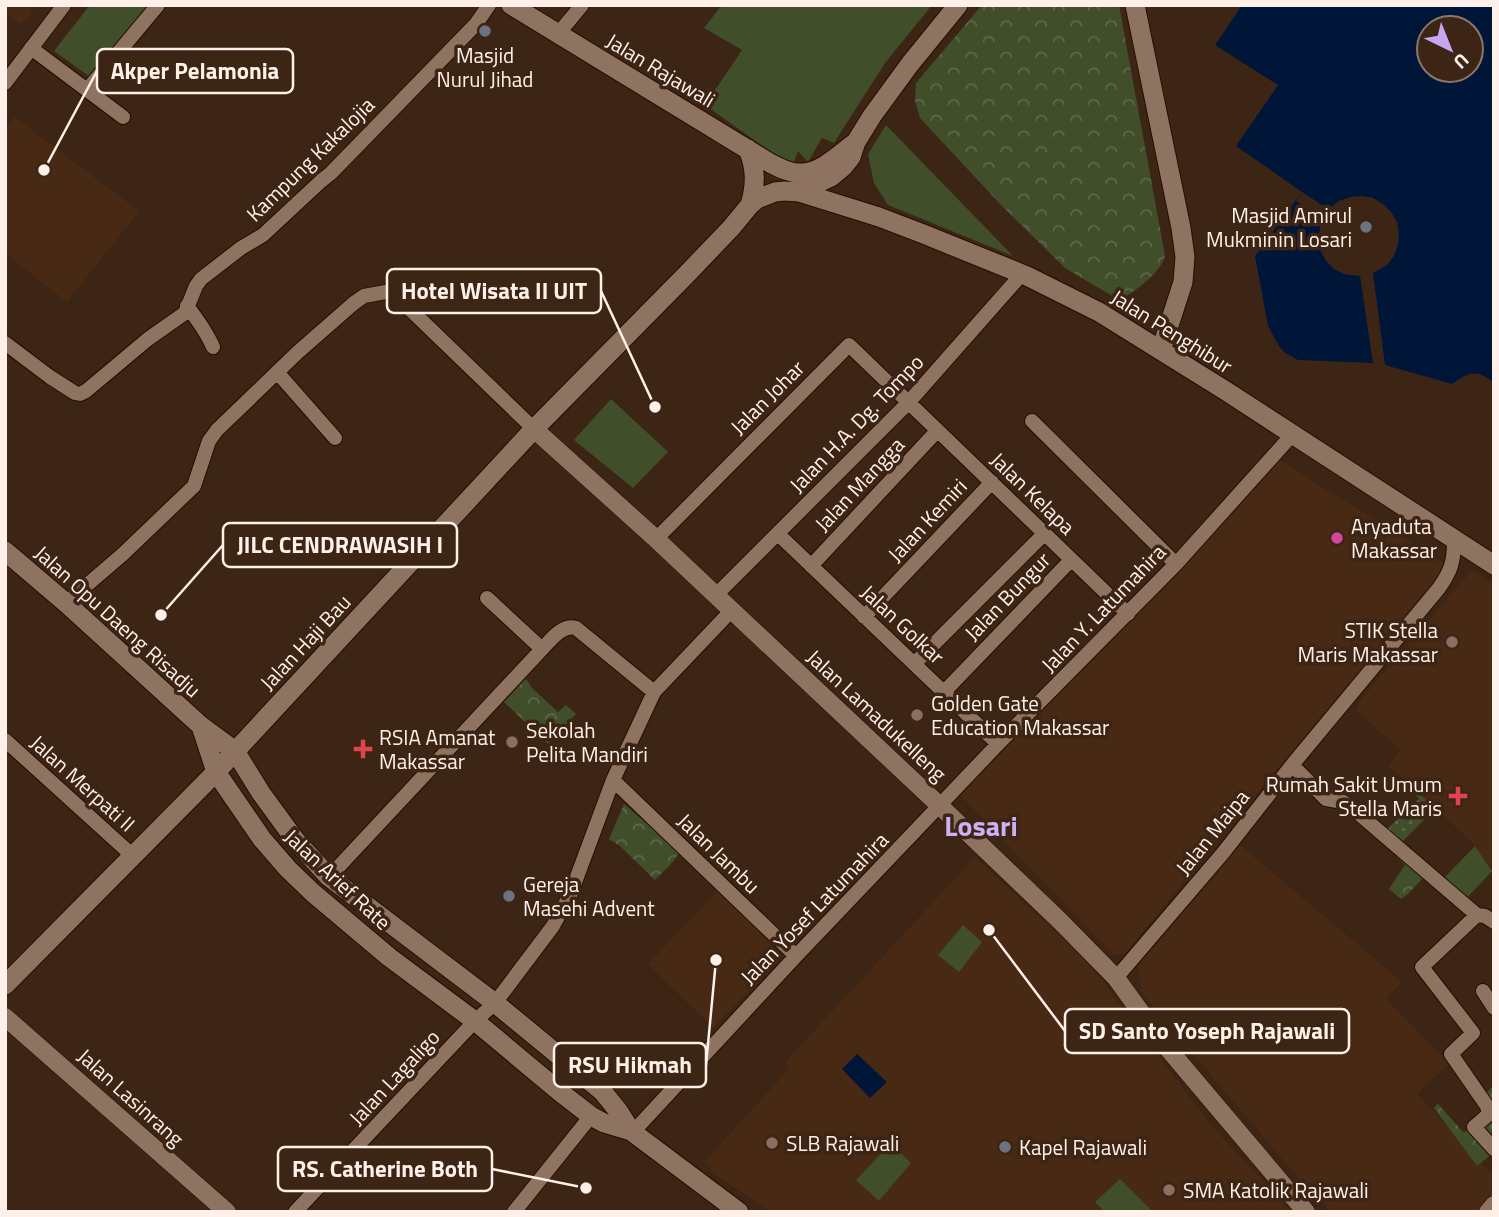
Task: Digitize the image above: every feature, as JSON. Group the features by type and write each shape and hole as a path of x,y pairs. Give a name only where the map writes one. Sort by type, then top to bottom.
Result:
{"main road":[{"path":"799,192 837,172 851,157 856,142 873,116 910,64 958,5"},
{"path":"1135,5 1185,257 1183,282 1161,350"},
{"name":"Jalan Rajawali","path":"521,8 558,34 788,172 803,173 821,168 856,142"},
{"path":"748,149 755,170 750,205"},
{"name":"Jalan Haji Bau","path":"5,985 216,772 534,429 703,257 750,205 775,192 799,192"},
{"name":"Jalan Penghibur","path":"799,192 879,217 1021,274 1099,312 1494,565"},
{"name":"Jalan Opu Daeng Risadju","path":"5,551 201,726"},
{"name":"Jalan Arief Rate","path":"201,726 235,751 296,842 329,877 495,1003 603,1092 632,1132"},
{"name":"Jalan Arief Rate","path":"201,726 216,772 262,839 313,893 389,957 475,1021 591,1116 632,1132 739,1212"}],"street":[{"path":"5,83 64,5"},
{"path":"87,90 158,5"},
{"name":"Kampung Kakalojia","path":"5,343 50,377 80,394 185,313 201,279 262,235 331,173 476,24 489,5"},
{"path":"558,34 582,5"},
{"path":"31,48 123,117"},
{"name":"Jalan H.A. Dg. Tompo","path":"715,596 908,403 1021,274"},
{"path":"66,603 123,554 194,485 212,435 277,372 365,296 391,291 534,429"},
{"path":"187,306 213,347"},
{"name":"Jalan Johar","path":"656,539 849,345 908,403"},
{"path":"277,372 335,438"},
{"name":"Jalan Kelapa","path":"908,403 1128,614"},
{"path":"1032,421 1176,564"},
{"name":"Jalan Lamadukelleng","path":"534,429 656,539 1060,921 1115,978 1164,1044 1301,1209"},
{"name":"Jalan Mangga","path":"811,566 937,431"},
{"name":"Jalan Y. Latumahira","path":"940,806 1176,564 1293,435"},
{"name":"Jalan Kemiri","path":"864,617 992,482"},
{"name":"Jalan Golkar","path":"778,534 999,744"},
{"path":"915,663 1044,534"},
{"name":"Jalan Maipa","path":"1115,978 1223,853 1449,574 1454,558 1454,540"},
{"name":"Jalan Bungur","path":"944,692 1071,560"},
{"path":"486,598 542,649"},
{"name":"Jalan Lagaligo","path":"295,1212 495,1003 553,926 571,893 613,780 654,692 731,611"},
{"path":"329,877 542,649 565,628 576,628 654,692"},
{"name":"Jalan Merpati II","path":"5,740 133,856"},
{"path":"1292,765 1326,799 1343,802 1351,807 1476,915 1485,916 1494,922"},
{"name":"Jalan Jambu","path":"613,780 796,956"},
{"name":"Jalan Yosef Latumahira","path":"632,1132 940,806"},
{"path":"1476,915 1422,967 1473,1033 1451,1055 1487,1106 1489,1114 1474,1127 1494,1149"},
{"path":"1483,991 1494,1008"},
{"name":"Jalan Lasinrang","path":"5,1017 227,1212"},
{"path":"514,1212 591,1116"},
{"path":"1488,1212 1494,1205"}],"shaded area":[{"path":"5,5 24,5 33,13 20,24 5,11"},
{"path":"15,117 139,211 67,302 5,253 5,128"},
{"path":"1279,460 1447,565 1124,954 1114,955 959,794"},
{"name":"STIK Stella Maris Makassar","path":"1472,570 1494,585 1494,873 1475,846 1388,766 1400,750 1356,710 1362,698"},
{"path":"1240,845 1402,982 1386,999 1449,1063 1417,1094 1494,1177 1494,1196 1479,1212 1331,1212 1288,1166 1142,993 1137,966"},
{"path":"975,857 1081,956 1210,1124 1292,1212 770,1212 715,1174 704,1162 789,1069 785,1062"},
{"path":"717,891 784,956 713,1028 648,964"}],"green space":[{"path":"90,5 152,5 90,77 54,51"},
{"path":"722,5 932,5 885,63 834,143 822,138 808,162 798,151 792,167 705,105 742,50 704,28"},
{"path":"982,5 1119,5 1165,256 1153,275 1121,299 1065,268 1002,206 920,118 915,101 916,83"},
{"path":"886,125 1013,256 888,205 874,183 868,154"},
{"path":"611,399 668,452 633,488 574,440"},
{"path":"526,679 558,712 566,705 576,714 548,744 504,702"},
{"path":"1409,785 1436,808 1402,842 1386,830 1419,799"},
{"path":"624,804 680,852 655,880 609,839"},
{"path":"1475,846 1492,871 1467,898 1441,881"},
{"path":"1400,853 1425,876 1401,899 1389,889 1405,865 1396,856"},
{"path":"963,925 982,942 959,972 938,955"},
{"path":"1494,1086 1494,1129 1487,1138 1494,1144 1494,1157 1491,1155 1477,1166 1434,1108 1438,1104 1464,1133 1486,1111 1479,1099"},
{"path":"891,1143 911,1163 879,1201 856,1180"},
{"path":"1120,1179 1153,1212 1105,1212 1095,1202"}],"water":[{"path":"1242,5 1494,5 1494,383 1477,374 1468,375 1452,384 1373,363 1298,360 1279,346 1268,326 1255,256 1302,192 1236,146 1278,85 1215,45"},
{"path":"857,1054 887,1082 870,1098 842,1069"}],"pier":[{"path":"1302,192 1328,209 1350,197 1373,198 1391,212 1397,222 1399,234 1394,256 1387,265 1373,273 1385,365 1373,363 1360,276 1344,274 1326,261 1318,239 1322,219 1296,201"}],"place":[{"name":"Masjid Nurul Jihad","path":"485,31"},
{"name":"Akper Pelamonia","path":"44,170"},
{"name":"Masjid Amirul Mukminin Losari","path":"1366,227"},
{"name":"Hotel Wisata II UIT","path":"655,407"},
{"name":"Aryaduta Makassar","path":"1337,538"},
{"name":"JILC CENDRAWASIH I","path":"161,615"},
{"name":"STIK Stella Maris Makassar","path":"1452,642"},
{"name":"Golden Gate Education Makassar","path":"917,715"},
{"name":"Sekolah Pelita Mandiri","path":"512,742"},
{"name":"RSIA Amanat Makassar","path":"363,749"},
{"name":"Rumah Sakit Umum Stella Maris","path":"1458,796"},
{"name":"Gereja Masehi Advent","path":"509,896"},
{"name":"SD Santo Yoseph Rajawali","path":"989,930"},
{"name":"RSU Hikmah","path":"716,960"},
{"name":"SLB Rajawali","path":"772,1143"},
{"name":"Kapel Rajawali","path":"1005,1147"},
{"name":"RS. Catherine Both","path":"586,1188"},
{"name":"SMA Katolik Rajawali","path":"1169,1190"}],"district":[{"name":"Losari","path":"981,825"}]}
